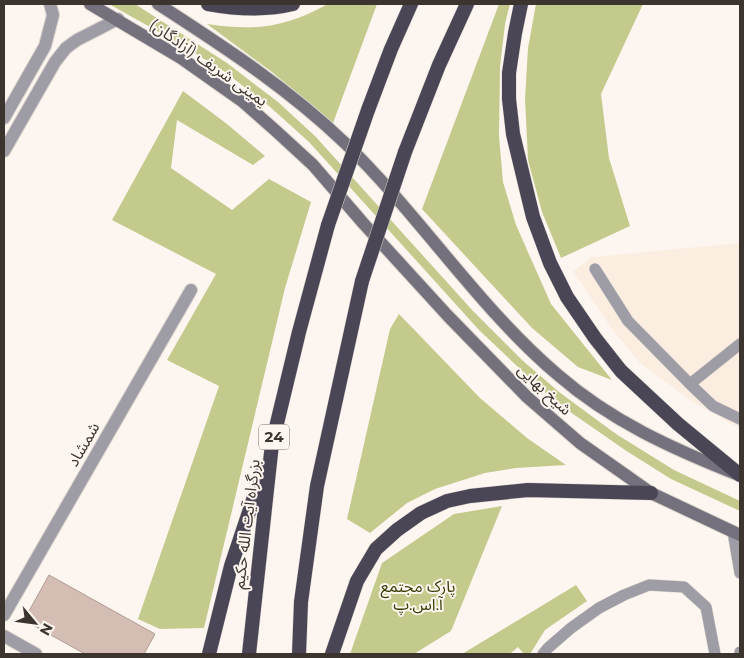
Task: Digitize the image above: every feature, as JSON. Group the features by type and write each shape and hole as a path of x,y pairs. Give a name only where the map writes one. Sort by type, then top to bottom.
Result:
{"highway":[{"path":"208,4 225,7 266,9 293,4"},
{"name":"بزرگراه آیت الله حکیم","path":"249,654 272,444 299,332 328,225 368,110 391,49 411,4"},
{"path":"299,654 301,602 317,486 362,281 405,152 439,65 467,4"},
{"path":"521,4 514,33 509,73 509,99 513,134 533,217 550,263 567,297 595,338 621,371 678,424 740,476"},
{"path":"209,654 232,566 272,444"},
{"path":"332,654 357,581 376,549 421,512 447,501 470,496 528,490 651,493"}],"main road":[{"name":"یمینی شریف (آزادگان)","path":"90,4 181,58 242,101 313,165 363,223"},
{"name":"یمینی شریف (آزادگان)","path":"158,4 240,57 285,91 345,143 385,185"},
{"name":"شیخ بهایی","path":"385,185 528,348 559,377 604,410 638,431 688,455 740,476"},
{"name":"شیخ بهایی","path":"363,223 448,316 527,397 580,443 651,493 737,534"}],"street":[{"path":"4,118 45,46 53,15 50,4"},
{"path":"4,151 55,62 66,48 77,40 118,19"},
{"path":"45,46 60,55"},
{"name":"شمشاد","path":"4,615 191,290"},
{"path":"4,636 36,654"}],"lane":[{"path":"595,269 628,321 713,406 740,419"},
{"path":"690,384 740,344"},
{"path":"737,534 740,573"},
{"path":"543,654 559,638 599,608 649,585 684,587 706,607 716,654"}],"shaded area":[{"path":"740,243 740,429 693,402 640,363 612,329 573,271 592,257"}],"green space":[{"path":"109,4 135,4 227,63 278,102 315,136 473,311 522,360 559,392 616,434 674,470 740,501 740,511 671,479 553,400 479,330 309,142 269,106 225,72 182,45"},
{"path":"328,4 377,4 333,123 272,72 207,24 240,27 269,26 297,18"},
{"path":"499,4 510,4 505,24 500,67 499,136 503,182 516,225 551,304 612,380 578,367 532,328 422,209"},
{"path":"536,4 643,4 601,94 609,158 630,226 561,258 542,212 528,160 525,99 528,48"},
{"path":"183,91 265,156 253,165 177,120 171,168 232,210 269,179 311,202 285,288 204,628 160,629 138,619 219,386 167,360 216,274 112,220"},
{"path":"399,314 480,398 527,438 566,465 516,468 485,473 435,489 407,503 370,533 347,519 390,329"},
{"name":"پارک مجتمع آ.اس.پ","path":"502,506 451,631 414,654 350,654 382,563 454,514"},
{"path":"576,585 587,601 545,630 530,654 524,654 518,647 512,654 462,654"}],"building":[{"path":"49,575 155,634 144,654 85,654 24,620"}]}
